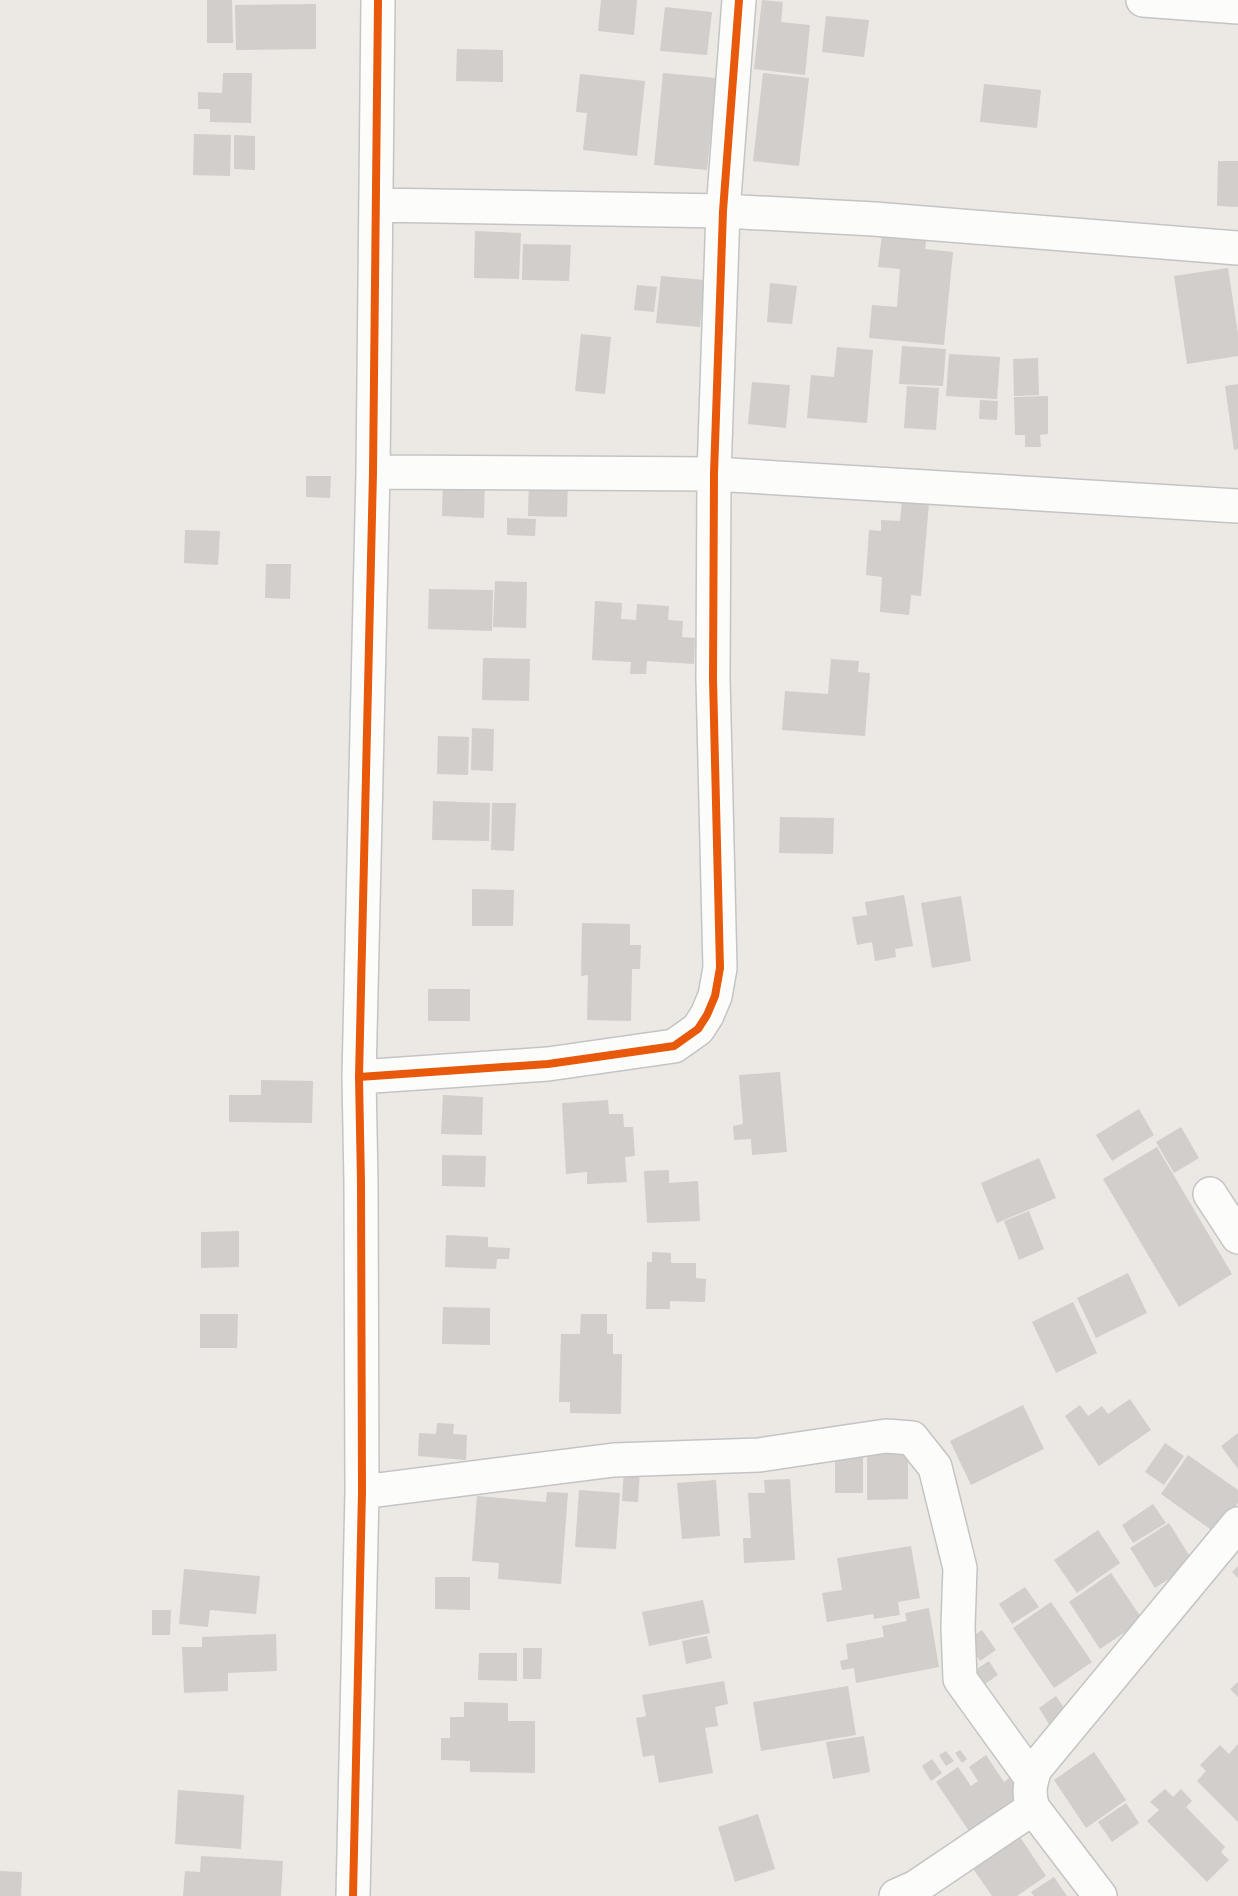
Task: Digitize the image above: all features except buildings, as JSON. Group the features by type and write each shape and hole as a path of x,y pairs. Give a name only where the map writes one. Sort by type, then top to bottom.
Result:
{"street":[{"path":"353,1896 362,1492 359,1077 373,472 378,0"},
{"path":"359,1077 548,1064 674,1046 698,1029 708,1015 715,996 720,968 713,679 714,474 723,212 739,0"},
{"path":"1143,0 1238,7"},
{"path":"376,206 723,212 874,219 1238,248"},
{"path":"373,472 714,474 1238,506"},
{"path":"1210,1194 1238,1237"},
{"path":"362,1492 615,1460 759,1455 886,1436 912,1438 935,1467 960,1568 958,1627 960,1678 1100,1896"},
{"path":"896,1896 916,1887 1032,1793 1035,1769 1238,1524"}],"cycle path":[{"path":"353,1896 362,1492 359,1077 373,472 378,0"},
{"path":"359,1077 548,1064 674,1046 698,1029 715,996 720,968 713,679 714,474 723,211 739,0"}]}
